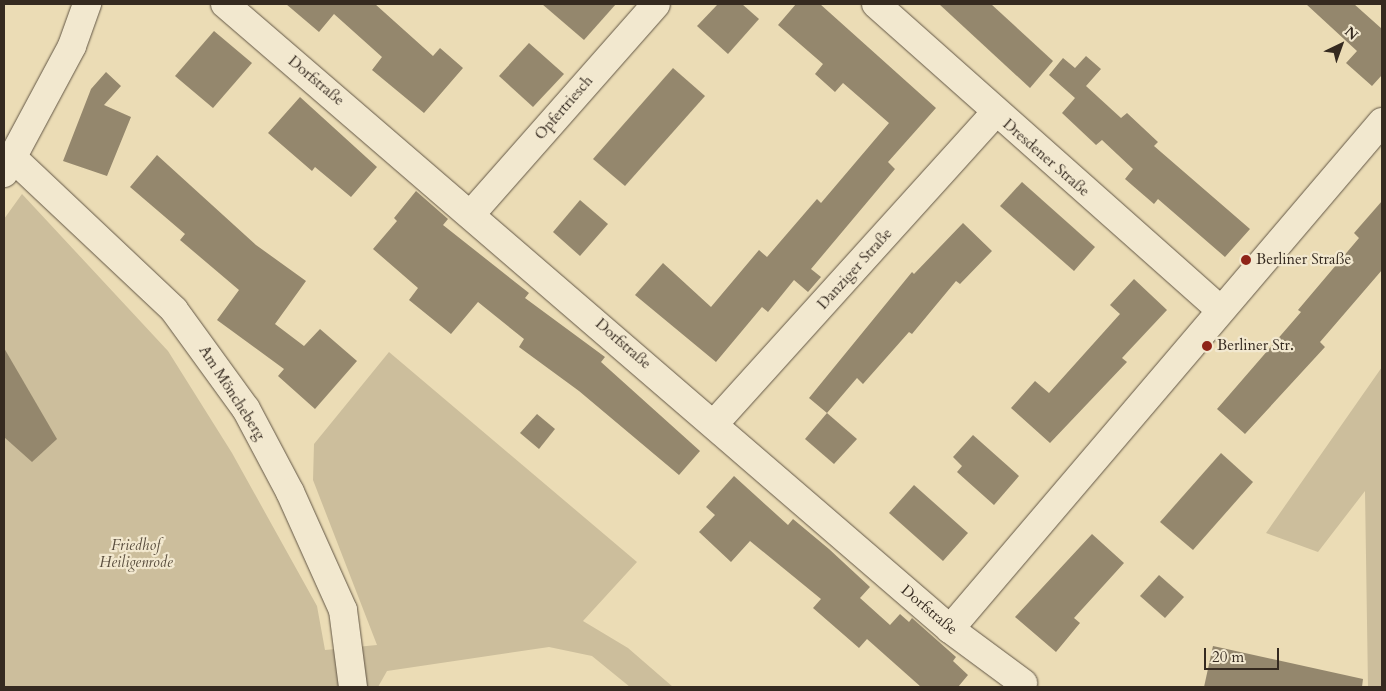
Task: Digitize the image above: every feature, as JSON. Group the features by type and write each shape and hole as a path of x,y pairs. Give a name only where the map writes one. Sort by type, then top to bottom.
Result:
{"street":[{"path":"9,166 72,46 88,4"},
{"name":"Dorfstraße","path":"225,4 472,213 950,629 1023,683"},
{"name":"Opfertriesch","path":"472,213 656,4"},
{"name":"Dresdener Straße","path":"876,4 995,113 1220,308"},
{"name":"Danziger Straße","path":"714,424 995,113"},
{"path":"950,629 1220,308 1382,122"},
{"name":"Am Möncheberg","path":"9,166 174,310 246,409 290,492 343,610 353,687"}],"green space":[{"name":"Friedhof Heiligenrode","path":"22,194 168,351 232,453 317,606 325,650 377,645 313,480 314,444 389,352 637,562 583,621 628,648 673,687 630,687 592,656 549,647 387,671 378,687 4,687 4,219"},
{"path":"1382,367 1382,687 1368,687 1365,491 1318,552 1266,533"}],"building":[{"path":"286,4 375,4 433,56 440,48 463,68 424,113 372,70 382,57 334,14 319,32"},
{"path":"542,4 616,4 584,40"},
{"path":"718,4 742,4 759,19 728,54 697,26"},
{"path":"796,4 820,4 936,108 888,162 895,169 811,269 821,277 808,292 794,280 768,312 762,307 716,362 635,295 663,263 711,307 759,250 767,257 817,199 821,203 889,123 843,83 835,92 815,74 823,64 778,25"},
{"path":"939,4 991,4 1053,61 1030,88"},
{"path":"1306,4 1354,4 1382,29 1382,75 1372,86 1346,63 1357,51"},
{"path":"214,31 252,63 213,108 175,76"},
{"path":"529,43 564,74 533,107 499,76"},
{"path":"1086,56 1101,69 1086,86 1121,118 1127,113 1158,142 1154,146 1250,229 1225,257 1158,199 1154,204 1125,179 1133,169 1102,140 1096,145 1062,113 1075,98 1049,75 1063,58 1075,68"},
{"path":"673,68 705,96 625,186 593,159"},
{"path":"106,72 121,86 104,105 131,117 107,176 63,161 91,89"},
{"path":"300,97 377,167 351,197 315,167 312,171 268,133"},
{"path":"157,155 256,245 306,281 275,324 304,346 320,329 357,361 315,409 278,376 284,369 217,320 239,290 180,240 185,234 130,187"},
{"path":"1022,182 1095,247 1074,271 1000,206"},
{"path":"416,191 448,219 443,225 529,293 525,298 605,357 601,362 700,451 679,475 579,391 519,347 524,339 478,302 451,334 409,300 418,288 373,249 397,221 394,218"},
{"path":"580,200 608,224 580,256 553,232"},
{"path":"1382,201 1382,270 1320,342 1325,347 1245,434 1217,409 1301,312 1298,310 1359,238 1354,233"},
{"path":"963,223 992,251 960,284 956,281 912,334 909,332 863,384 857,378 827,413 809,398 912,272 914,274"},
{"path":"1134,279 1167,310 1122,358 1127,362 1050,443 1011,408 1035,381 1049,393 1120,314 1110,305"},
{"path":"4,348 57,439 32,462 4,437"},
{"path":"827,413 857,439 834,464 805,439"},
{"path":"537,414 555,429 539,449 520,433"},
{"path":"973,435 1019,476 994,505 957,472 962,466 953,457"},
{"path":"1221,453 1253,482 1193,550 1160,522"},
{"path":"734,476 788,525 793,519 870,587 860,598 890,625 900,614 909,622 912,618 956,657 953,661 968,675 958,687 921,687 867,639 859,648 813,608 821,599 750,541 731,562 699,532 715,515 706,507"},
{"path":"914,485 968,533 943,561 889,513"},
{"path":"1092,534 1124,563 1074,618 1080,623 1056,652 1015,617"},
{"path":"1159,575 1184,597 1165,618 1140,596"},
{"path":"1213,646 1363,679 1362,687 1204,687"}],"place":[{"name":"Berliner Straße","path":"1246,260"},
{"name":"Berliner Str.","path":"1207,346"}]}
